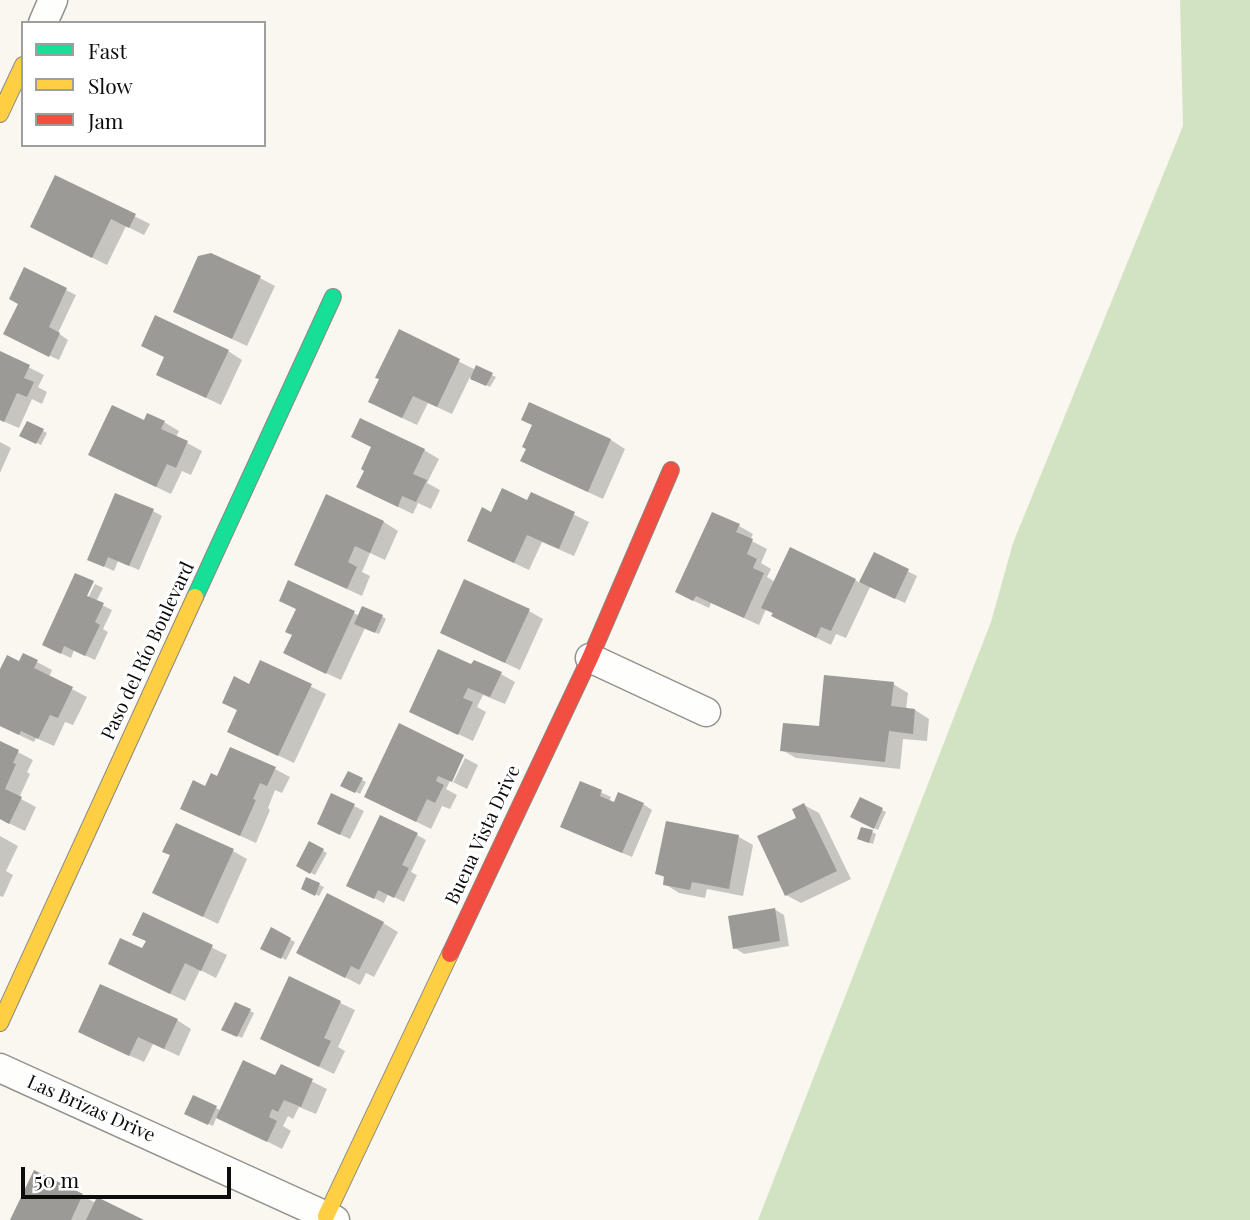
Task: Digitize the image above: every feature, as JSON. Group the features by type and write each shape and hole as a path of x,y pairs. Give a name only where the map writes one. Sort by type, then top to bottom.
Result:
{"street":[{"path":"44,21 53,0"},
{"path":"0,114 21,69"},
{"name":"Paso del Río Boulevard","path":"0,1023 333,297"},
{"name":"Buena Vista Drive","path":"331,1218 590,658 671,470"},
{"path":"590,658 706,712"},
{"name":"Las Brizas Drive","path":"0,1068 331,1218"}],"green space":[{"path":"1180,0 1250,0 1250,1220 758,1220 991,622 1013,543 1183,126"}],"building":[{"path":"55,175 136,214 129,228 111,219 92,258 30,227"},
{"path":"211,253 261,276 232,339 173,312 198,256"},
{"path":"24,267 67,288 49,327 60,333 49,357 3,334 18,304 9,299"},
{"path":"155,315 229,350 206,398 156,375 164,357 141,346"},
{"path":"399,329 460,359 437,407 413,396 402,418 368,402 379,379 375,378"},
{"path":"0,351 30,365 24,378 34,382 27,397 17,393 4,422 0,420"},
{"path":"476,365 493,373 486,386 470,379"},
{"path":"529,402 611,439 588,492 520,461 526,449 522,447 532,425 521,420"},
{"path":"112,405 144,420 147,413 165,421 161,429 188,441 176,468 167,464 156,487 88,455"},
{"path":"360,418 425,449 413,474 427,480 416,502 402,496 398,507 356,487 371,447 351,437"},
{"path":"27,421 44,429 36,444 19,436"},
{"path":"502,488 527,500 531,492 575,512 559,549 527,535 514,563 467,541 482,507 491,512"},
{"path":"115,493 154,509 129,566 108,557 104,567 87,560"},
{"path":"326,494 384,521 370,553 355,546 348,562 357,567 347,589 294,565"},
{"path":"712,512 740,524 736,532 753,539 747,554 757,559 753,568 764,573 744,618 696,596 693,601 675,592"},
{"path":"790,547 856,579 831,631 821,627 816,638 771,616 773,613 761,608"},
{"path":"874,552 909,569 895,599 859,582"},
{"path":"75,573 94,581 87,596 104,603 95,622 100,625 85,656 64,646 61,654 42,645"},
{"path":"464,579 530,609 505,663 440,633"},
{"path":"288,580 355,611 326,674 283,653 292,635 285,632 296,609 279,601"},
{"path":"362,606 383,615 375,633 354,624"},
{"path":"438,649 471,664 474,660 502,672 490,697 468,688 463,698 473,702 458,735 409,712"},
{"path":"23,653 38,660 34,668 73,687 58,718 50,715 38,739 21,731 19,735 0,726 0,669 7,655 19,661"},
{"path":"260,660 312,684 278,756 227,732 237,710 222,703 234,676 249,684"},
{"path":"824,675 894,682 891,706 915,709 913,734 889,731 885,762 780,751 783,723 819,726"},
{"path":"399,723 464,755 452,782 438,776 436,781 444,785 435,803 427,799 416,822 364,797"},
{"path":"0,741 19,750 5,789 22,797 9,824 0,819"},
{"path":"230,747 276,767 267,786 260,783 253,799 256,800 240,836 180,809 193,780 205,786 211,773 217,776"},
{"path":"348,771 363,778 355,793 340,786"},
{"path":"580,781 602,790 600,796 614,802 618,792 644,803 622,853 560,827"},
{"path":"331,793 355,804 340,835 317,824"},
{"path":"860,797 883,808 874,829 850,817"},
{"path":"804,803 837,871 785,896 757,836 796,818 792,809"},
{"path":"380,815 418,833 402,865 409,868 394,898 378,890 374,899 346,886"},
{"path":"666,821 739,835 729,889 692,882 690,890 663,885 664,876 655,874"},
{"path":"176,823 234,849 203,917 152,893 170,855 162,852"},
{"path":"861,827 873,830 869,843 857,839"},
{"path":"309,841 324,849 310,874 296,866"},
{"path":"306,877 320,883 315,896 301,889"},
{"path":"327,893 384,922 359,970 351,966 345,978 296,953"},
{"path":"775,908 780,941 733,949 728,916"},
{"path":"143,912 213,945 201,971 185,963 170,994 108,964 120,938 142,948 146,941 132,935"},
{"path":"271,927 291,938 281,959 260,949"},
{"path":"289,976 341,1001 324,1038 331,1041 319,1067 260,1039"},
{"path":"100,984 178,1019 164,1049 138,1037 129,1056 78,1032"},
{"path":"235,1002 251,1009 237,1037 221,1030"},
{"path":"243,1060 275,1075 281,1064 313,1079 301,1107 284,1100 278,1112 272,1109 269,1117 277,1121 267,1142 216,1118"},
{"path":"193,1095 217,1106 208,1125 184,1114"},
{"path":"34,1170 83,1194 71,1220 10,1220"},
{"path":"97,1197 144,1220 86,1220"}],"traffic: fast":[{"path":"195,597 333,297"}],"traffic: slow":[{"path":"0,114 21,69"},
{"path":"0,1023 195,597"},
{"path":"326,1216 450,954"}],"traffic: jam":[{"path":"450,954 590,658 671,470"}]}
